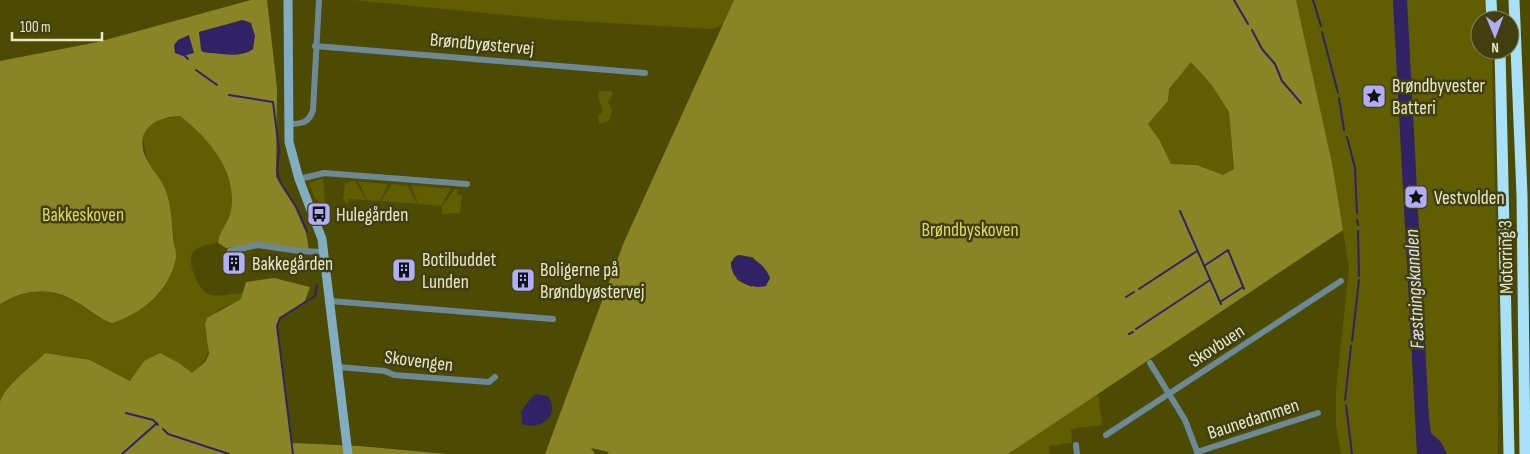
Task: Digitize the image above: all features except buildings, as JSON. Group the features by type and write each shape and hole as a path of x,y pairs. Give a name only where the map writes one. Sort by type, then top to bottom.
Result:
{"highway":[{"name":"Motorring 3","path":"1515,2 1522,195 1525,454"},
{"path":"1494,60 1499,162 1504,179"},
{"name":"Motorring 3","path":"1500,60 1509,454"}],"street":[{"path":"288,0 290,142 299,179 318,225 325,252 348,454"},
{"path":"289,124 304,122 312,115 319,0"},
{"name":"Brøndbyøstervej","path":"315,46 645,73"},
{"path":"299,179 324,173 467,184"},
{"path":"230,251 258,245 299,252 325,252"},
{"name":"Skovbuen","path":"1106,435 1341,280"},
{"path":"330,301 552,319"},
{"name":"Baunedammen","path":"1150,364 1185,420 1197,453 1318,413"},
{"name":"Skovengen","path":"338,367 385,371 394,375 489,382 495,377"},
{"path":"1076,445 1077,454"}],"shaded area":[{"path":"353,0 734,0 724,24 712,29 557,20"},
{"name":"Vestvolden","path":"1296,0 1486,0 1487,10 1470,10 1470,60 1492,61 1498,310 1498,454 1341,454 1336,426 1336,391 1349,268 1332,163"},
{"path":"1191,61 1211,84 1229,112 1234,169 1223,175 1197,165 1171,164 1160,141 1148,124 1168,101 1169,89"},
{"path":"599,91 611,91 613,94 608,102 612,110 609,121 599,124 598,116 603,111 598,98"},
{"path":"180,116 201,135 220,158 227,171 233,198 230,217 215,244 197,248 193,252 191,262 194,275 200,287 208,294 243,293 241,299 218,310 205,324 208,352 203,362 192,373 179,363 144,361 131,381 90,360 45,353 0,402 0,304 10,298 32,291 47,290 75,301 100,319 121,320 159,294 176,257 171,212 166,191 148,162 143,139 144,130 150,124 161,119"},
{"path":"323,178 325,200 323,204 315,199 309,183"},
{"path":"350,181 355,181 366,200 349,199 348,204 343,200 345,183 350,183"},
{"path":"358,181 388,184 380,201 367,200"},
{"path":"392,184 402,185 401,187 407,185 417,204 381,201"},
{"path":"411,185 441,188 442,190 442,188 451,188 441,206 418,204"},
{"path":"455,189 458,189 457,194 462,195 460,213 442,214 442,206"},
{"path":"1098,393 1102,425 1071,429 1072,443 1049,446 1050,454 1008,454"}],"green space":[{"name":"Bakkeskoven","path":"251,0 267,0 277,88 276,177 296,207 305,226 309,251 273,245 226,248 218,243 218,239 231,211 232,196 230,182 219,157 201,134 180,116 170,117 153,123 147,128 142,143 148,162 162,183 168,197 176,255 173,270 153,299 134,313 112,323 66,296 47,291 18,295 0,304 0,61 98,42","holes":["243,20 212,53 203,52 199,32"]},
{"name":"Brøndbyskoven","path":"734,0 1296,0 1332,163 1343,230 1008,454 607,454 609,452 591,448 595,454 545,454 624,242","holes":["1191,62 1211,84 1229,112 1234,169 1223,175 1197,165 1171,164 1160,141 1148,124 1168,101 1169,89","738,255 753,257 758,263 752,287 737,280 733,258"]},
{"path":"274,278 310,287 305,301 280,318 277,326 292,443 359,446 447,454 0,454 0,402 13,382 45,353 90,360 130,381 144,361 160,353 179,363 192,373 205,362 209,354 205,324 207,318 241,299 246,282"}],"water":[{"name":"Fæstningskanalen","path":"1393,0 1407,0 1429,419 1431,433 1441,442 1447,454 1417,454"},
{"path":"243,20 251,23 255,36 253,49 235,55 203,52 201,50 199,32"},
{"path":"189,35 194,53 183,56 175,53 174,45 178,40"},
{"path":"738,255 753,259 765,269 770,278 766,286 747,285 737,279 731,262"},
{"path":"536,394 548,396 552,409 550,415 547,420 536,425 522,424 521,412 529,400"}],"waterway":[{"path":"1234,0 1248,24"},
{"path":"1313,0 1321,26"},
{"path":"1252,30 1262,49 1275,64 1282,81 1301,103"},
{"path":"1322,32 1338,93"},
{"path":"185,56 188,59"},
{"path":"196,70 217,85"},
{"path":"229,95 273,102 279,150 277,171 280,182 296,207 307,232"},
{"path":"1339,98 1344,130"},
{"path":"1347,137 1355,168 1357,213"},
{"path":"1180,211 1221,304"},
{"path":"1357,220 1358,225"},
{"path":"1358,231 1359,276"},
{"path":"1204,266 1228,250 1244,289"},
{"path":"1139,289 1197,251"},
{"path":"1136,329 1210,280"},
{"path":"1352,341 1359,280"},
{"path":"293,454 277,326 280,318 315,296 317,284"},
{"path":"1220,302 1243,287"},
{"path":"1126,297 1134,292"},
{"path":"1129,334 1133,332"},
{"path":"1345,400 1351,346"},
{"path":"1346,405 1352,454"},
{"path":"126,413 153,420 158,425"},
{"path":"122,454 157,423"},
{"path":"163,429 168,434 229,454"}],"place":[{"name":"Brøndbyvester Batteri","path":"1374,96"},
{"name":"Vestvolden","path":"1416,197"},
{"name":"Hulegården","path":"319,214"},
{"name":"Bakkegården","path":"234,263"},
{"name":"Botilbuddet Lunden","path":"404,270"},
{"name":"Boligerne på Brøndbyøstervej","path":"523,280"}]}
